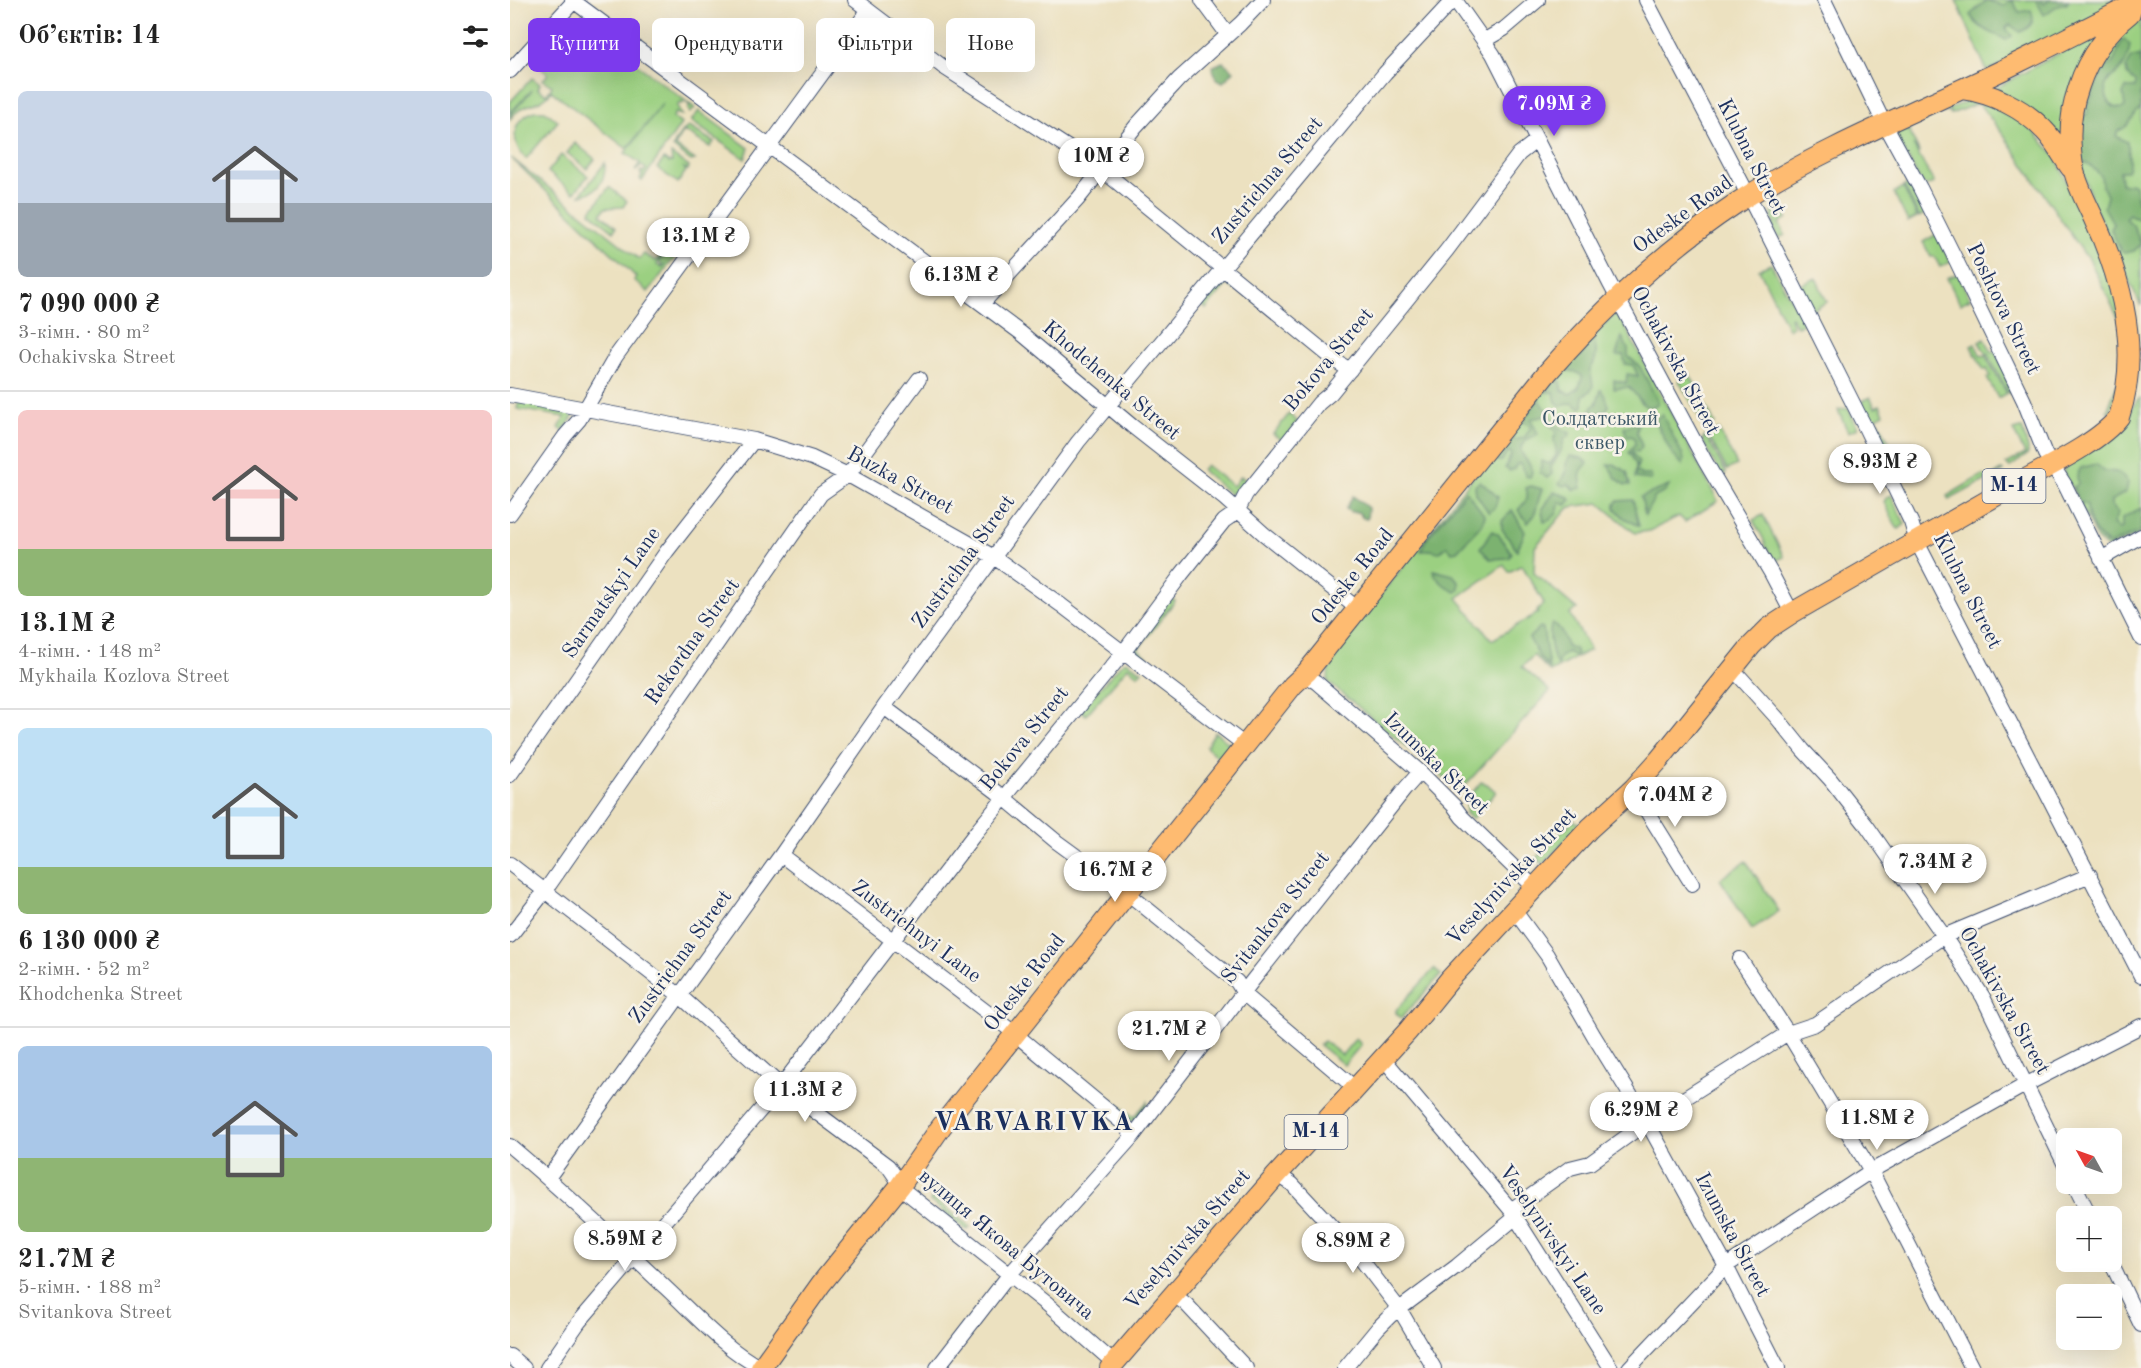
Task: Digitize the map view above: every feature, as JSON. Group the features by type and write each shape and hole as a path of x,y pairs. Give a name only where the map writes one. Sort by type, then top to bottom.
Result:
{"highway":[{"name":"Odeske Road","path":"761,1368 825,1279 900,1186 941,1127 1293,685 1304,675 1358,609 1547,373 1617,298 1683,242 1749,196 1884,124 2141,3"},
{"name":"М-14","path":"2074,172 2069,127 2081,78 2103,41 2121,20 2141,3"},
{"path":"1962,89 2008,103 2034,120 2046,132 2074,172"},
{"name":"Veselynivska Street","path":"1112,1366 1277,1174 1408,1030 1449,979 1590,828 1659,760 1732,668 1762,635 1792,613 2051,465 2096,437 2118,418 2134,389 2140,362 2138,319 2074,172"}],"street":[{"path":"855,0 942,66 1101,169 1336,362 1350,370"},
{"path":"1202,0 1228,35"},
{"path":"982,304 1078,199 1136,126 1179,80 1263,0"},
{"name":"Ochakivska Street","path":"1454,0 1485,40 1617,298 1705,461 1792,613"},
{"name":"Zustrichna Street","path":"548,1178 781,855 884,707 1078,442 1385,73 1454,0"},
{"path":"1485,40 1504,29 1538,0"},
{"name":"Klubna Street","path":"1646,0 1749,196 1907,514 1917,542 2141,976"},
{"name":"Poshtova Street","path":"1824,0 1884,124 1920,188 1971,292 2024,401 2051,465 2065,485 2141,638"},
{"path":"510,71 574,1"},
{"name":"Khodchenka Street","path":"574,1 1021,333 1358,609"},
{"path":"510,514 585,409 616,356 868,11"},
{"name":"Bokova Street","path":"547,1368 579,1322 781,1086 1003,798 1123,653 1224,522 1237,512 1246,494 1319,403 1350,370 1450,247 1519,154 1537,140"},
{"name":"Rekordna Street","path":"510,936 545,891 821,494 848,475 919,379"},
{"name":"Buzka Street","path":"510,394 754,440 812,458 848,475 994,557 1245,745"},
{"name":"Sarmatskyi Lane","path":"510,775 667,551 754,440"},
{"path":"2101,559 2141,536"},
{"name":"Ochakivska Street","path":"1732,668 1830,779 1867,826 1944,936 1983,997 2056,1145"},
{"name":"Izumska Street","path":"1304,675 1420,772 1462,817 1534,887"},
{"path":"884,707 1048,835 1127,893 1237,982 1244,994 1355,1088"},
{"name":"Svitankova Street","path":"937,1368 1009,1275 1133,1136 1253,980 1420,772"},
{"path":"1632,789 1692,884"},
{"name":"Zustrichnyi Lane","path":"781,855 1015,1034 1124,1125 1133,1136"},
{"name":"вулиця Якова Бутовича","path":"510,864 679,995 781,1086 888,1166 900,1186 946,1226 1009,1275 1112,1366"},
{"path":"1345,1368 1378,1328 1513,1213 1570,1168 1590,1163 1647,1122 1788,1033 1815,1024 1944,936 2090,875"},
{"name":"Izumska Street","path":"1514,910 1547,955 1647,1122 1726,1266 1778,1368"},
{"path":"1740,959 1788,1033 1871,1171 1972,1368"},
{"path":"1629,1368 1726,1266 1871,1171 2027,1084 2141,1026"},
{"name":"Veselynivskyi Lane","path":"1383,1058 1513,1213 1611,1368"},
{"path":"510,1146 548,1178 710,1330 747,1360 761,1368"},
{"path":"1277,1174 1292,1184 1357,1254 1400,1310 1434,1368"},
{"path":"2116,1272 2141,1325"},
{"path":"1173,1294 1186,1304 1246,1368"},
{"path":"510,1356 524,1368"}],"green space":[{"path":"1956,0 2130,0 1987,71"},
{"path":"1987,0 2003,6 2012,0 2019,12 2031,10 2032,24 2020,32 2010,25 2006,28 2012,36 2006,40 1986,30 1970,15"},
{"path":"2036,0 2042,0 2044,4 2050,0 2068,0 2067,4 2060,4 2044,15"},
{"path":"2141,10 2141,306 2093,204 2075,148 2087,79 2124,22"},
{"path":"2108,26 2061,139 1989,92"},
{"path":"2124,39 2130,45 2127,58 2123,67 2110,78 2105,88 2112,105 2123,108 2125,106 2123,94 2126,88 2135,88 2136,85 2136,82 2127,75 2126,68 2132,57 2141,57 2141,108 2126,126 2118,131 2116,136 2127,142 2129,153 2127,171 2120,171 2121,183 2135,185 2141,206 2141,219 2129,214 2125,218 2133,225 2141,244 2134,251 2124,253 2111,230 2113,223 2104,207 2107,196 2101,176 2089,164 2081,162 2075,148 2080,119 2087,114 2098,81 2105,68 2114,61"},
{"path":"1223,62 1234,71 1223,82 1217,79 1212,67"},
{"path":"640,67 695,108 690,113 688,109 690,106 684,101 677,106 682,115 675,113 673,117 681,124 642,181 640,173 646,169 641,165 636,171 640,163 625,153 663,103 627,149 550,90 552,86 543,80 548,74 546,72 640,72"},
{"path":"532,78 540,84 538,89 546,94 551,92 541,100 521,109 510,119 510,115 532,90 510,113 510,102"},
{"path":"1969,100 1993,106 2029,126 2056,157 2123,309 2129,362 2110,412 2107,411 2120,377 2124,330 2087,255 2005,137 1980,105 1976,104 1951,114 1949,111 1939,114 1908,128"},
{"path":"535,111 545,111 558,121 526,159 515,139 517,125"},
{"path":"699,111 749,148 745,159 691,121"},
{"path":"689,127 714,142 710,147 684,131 675,146 695,160 691,161 673,147 681,133"},
{"path":"1908,128 1920,154 1913,145 1934,183 1922,184 1897,138 1897,132"},
{"path":"575,143 595,159 587,169 567,153"},
{"path":"671,154 689,167 688,170 684,168 686,171 678,183 657,168 664,159 669,163 672,162"},
{"path":"561,155 588,176 574,193 548,172"},
{"path":"510,157 639,259 644,254 656,261 666,248 657,265 663,267 665,264 661,265 660,260 668,256 666,253 669,246 681,243 686,237 689,239 648,292 634,280 636,277 622,263"},
{"path":"605,163 602,181 596,189 580,195"},
{"path":"1910,183 1927,213 1919,217 1904,186"},
{"path":"609,187 627,201 623,207 605,208 601,214 616,227 614,231 590,212"},
{"path":"1903,187 1917,217 1908,222 1894,193"},
{"path":"1781,207 1787,218 1779,223 1785,235 1779,238 1772,225 1775,223 1772,219 1773,211"},
{"path":"1937,234 1951,262 1940,267 1934,256 1931,257 1923,242"},
{"path":"1771,264 1804,323 1797,326 1791,317 1793,326 1788,329 1759,269"},
{"path":"1958,274 1970,299 1960,304 1947,278"},
{"path":"1222,278 1227,278 1237,285 1233,289 1227,284 1206,309 1199,303"},
{"path":"1816,278 1827,302 1811,311 1799,286"},
{"name":"Солдатський сквер","path":"1617,312 1718,501 1685,522 1679,516 1650,531 1635,533 1599,503 1570,507 1560,517 1535,547 1534,573 1577,609 1570,614 1590,650 1550,672 1534,655 1522,667 1550,691 1460,791 1328,682 1329,660 1565,361","holes":["1504,565 1509,572 1522,565 1544,603 1537,611 1538,613 1492,640 1457,598"]},
{"path":"1592,335 1596,354 1590,370 1593,382 1591,391 1583,395 1583,406 1580,408 1572,403 1561,406 1556,402 1554,392 1545,392 1559,378 1562,390 1570,394 1577,389 1582,376 1576,372 1564,370 1564,368 1569,361 1581,356 1584,351 1582,347"},
{"path":"1622,337 1628,349 1628,356 1640,367 1657,399 1658,403 1654,407 1645,406 1629,387 1614,389 1614,380 1626,383 1627,374 1638,376 1633,365 1625,364 1623,355 1616,355"},
{"path":"1985,339 1992,352 1995,351 2015,391 2009,393 1987,354 1989,353 1986,354 1979,342"},
{"path":"1975,344 1981,356 1985,355 2007,393 1998,398 1987,378 1990,376 1987,369 1984,370 1971,346"},
{"path":"1690,375 1704,402 1694,407 1679,381"},
{"path":"1601,390 1609,406 1601,412 1604,417 1601,420 1594,416 1589,418 1592,407 1596,404"},
{"path":"1870,397 1875,407 1880,405 1884,414 1868,423 1861,404"},
{"path":"519,398 572,412 573,417 563,431 559,428 565,417 517,409"},
{"path":"2141,398 2141,534 2108,548 2097,539 2064,469 2130,412 2137,400"},
{"path":"1539,399 1558,427 1570,433 1565,438 1560,453 1551,467 1552,474 1547,478 1540,473 1542,461 1549,464 1555,456 1554,437 1557,433 1545,416 1531,419 1538,434 1526,440 1522,446 1521,451 1531,467 1530,477 1526,476 1520,464 1510,471 1505,468 1511,455 1510,452 1507,452 1502,461 1497,461 1495,458 1504,441 1511,437 1517,440 1525,437 1531,427 1524,422 1524,418"},
{"path":"1706,406 1715,424 1707,428 1695,410"},
{"path":"1848,408 1858,428 1848,432 1838,410"},
{"path":"1289,414 1298,422 1283,441 1273,434"},
{"path":"1662,414 1683,456 1683,465 1672,454 1657,424 1656,419"},
{"path":"1879,421 1901,467 1897,472 1890,466 1870,426"},
{"path":"1638,424 1637,433 1642,446 1638,452 1633,451 1632,453 1639,462 1636,470 1641,475 1650,475 1651,480 1635,478 1636,465 1629,452 1635,444 1634,438 1627,437 1624,428"},
{"path":"2022,428 2028,454 2010,467 2006,464 2025,454 2013,430"},
{"path":"1719,430 1737,465 1727,470 1708,435"},
{"path":"1706,436 1726,473 1723,475 1720,474 1702,440"},
{"path":"1570,456 1582,458 1588,463 1581,472 1581,488 1574,490 1568,484 1564,486 1559,484 1566,473 1566,464"},
{"path":"1614,464 1627,472 1630,485 1625,485 1616,478 1608,465"},
{"path":"2096,464 2104,471 2121,474 2128,483 2126,492 2111,501 2111,505 2118,513 2113,524 2119,529 2122,528 2122,518 2141,508 2141,531 2109,545 2096,533 2087,505 2079,502 2073,488 2078,484 2077,475 2081,468"},
{"path":"1206,465 1233,486 1241,476 1250,484 1243,491 1230,494 1202,470"},
{"path":"2003,471 1949,500 1947,496 1982,475 1989,478"},
{"path":"1480,481 1498,497 1495,507 1489,513 1476,494 1475,486"},
{"path":"1531,486 1542,489 1536,511 1528,523 1518,510 1527,498 1526,488"},
{"path":"1669,486 1665,492 1655,497 1645,515 1641,497"},
{"path":"1466,491 1485,516 1481,525 1457,551 1452,552 1447,546 1439,552 1421,551 1425,541"},
{"path":"1554,492 1569,497 1571,500 1566,505 1559,502 1556,515 1544,522 1542,510"},
{"path":"1891,495 1905,524 1899,529 1884,502"},
{"path":"1353,496 1368,508 1367,519 1358,512 1346,509"},
{"path":"1633,500 1639,526 1624,518 1615,508 1617,501"},
{"path":"1512,510 1525,532 1517,551 1502,529 1502,521"},
{"path":"1763,515 1784,557 1775,561 1753,520"},
{"path":"1492,531 1498,534 1512,553 1509,558 1490,559 1480,548"},
{"path":"1433,570 1453,575 1459,582 1459,590 1456,592 1446,586 1436,577"},
{"path":"1169,597 1175,601 1138,649 1149,658 1145,659 1134,648"},
{"path":"1552,623 1561,630 1568,647 1574,648 1577,653 1574,656 1568,652 1560,657 1557,665 1551,644"},
{"path":"1540,627 1543,628 1549,668 1540,658 1529,638"},
{"path":"1126,661 1142,671 1138,675 1128,667 1086,715 1080,710 1122,663"},
{"path":"1215,732 1230,744 1219,758 1206,747"},
{"path":"1481,782 1496,792 1472,819 1466,813 1467,799"},
{"path":"1573,820 1580,824 1543,864 1536,858"},
{"path":"1746,861 1779,911 1752,929 1720,879"},
{"path":"1434,969 1441,975 1401,1018 1396,1010"},
{"path":"1356,1038 1361,1045 1344,1065 1319,1045 1324,1041 1342,1055"},
{"path":"1069,1068 1091,1087 1093,1086 1134,1117 1147,1102 1147,1108 1131,1122 1067,1071"},
{"path":"932,1197 970,1227 967,1230 930,1201"}],"district":[{"name":"VARVARIVKA","path":"1034,1122"}]}
